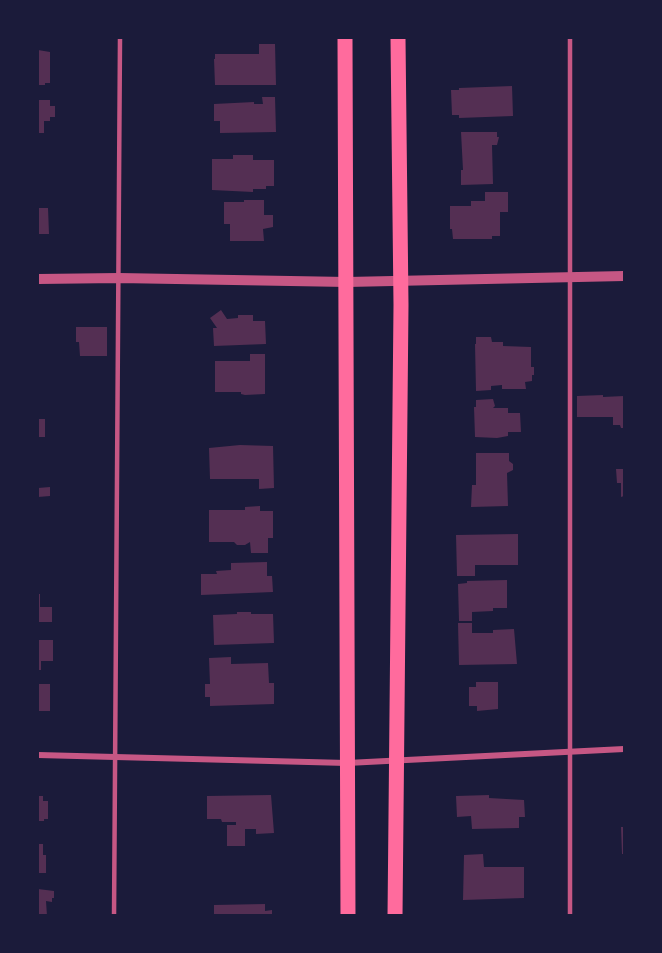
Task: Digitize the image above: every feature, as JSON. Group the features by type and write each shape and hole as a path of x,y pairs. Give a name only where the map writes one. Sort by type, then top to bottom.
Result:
{"main road":[{"path":"345,38 348,915"},
{"path":"395,915 400,280 398,38"}],"street":[{"path":"38,279 347,282 624,276"},
{"path":"38,755 347,763 624,749"}],"lane":[{"path":"114,915 120,38"},
{"path":"570,38 570,915"}],"building":[{"path":"259,44 275,44 276,85 215,85 215,54 259,54"},
{"path":"38,50 50,52 50,83 45,83 45,85 38,85"},
{"path":"512,86 513,116 459,118 459,115 452,115 451,90"},
{"path":"262,97 275,97 276,132 220,133 220,121 214,121 214,104 254,102 254,104 263,104"},
{"path":"38,100 50,100 50,106 55,106 55,117 50,117 50,121 44,121 44,133 38,133"},
{"path":"461,132 497,132 497,137 499,137 497,145 492,145 493,184 461,185 461,170 463,170"},
{"path":"233,155 253,155 253,160 274,160 274,186 266,186 266,189 253,189 253,192 212,190 212,159 233,159"},
{"path":"485,192 508,192 508,212 500,212 500,236 492,236 492,239 453,239 452,229 450,229 450,206 471,206 471,201 485,201"},
{"path":"244,200 264,200 264,215 273,215 273,227 263,229 264,241 230,241 230,224 224,224 224,202 244,202"},
{"path":"38,208 48,208 49,234 38,234"},
{"path":"221,310 227,319 238,318 238,315 253,315 253,321 265,321 266,344 214,346 213,328 217,328 210,318"},
{"path":"76,327 107,327 107,356 80,356 79,342 76,342"},
{"path":"476,337 491,337 492,342 503,342 503,346 531,347 531,367 534,367 534,375 532,375 532,381 525,382 526,389 502,389 502,385 491,386 491,390 476,391"},
{"path":"250,354 265,354 265,394 215,392 215,361 250,361"},
{"path":"603,395 603,397 624,396 624,428 620,425 613,425 613,417 577,417 577,396"},
{"path":"493,399 495,406 493,408 508,408 508,413 520,413 521,432 508,432 508,436 497,438 475,437 474,407 476,407 476,400"},
{"path":"38,419 45,419 45,437 38,437"},
{"path":"240,445 273,446 274,488 259,489 259,479 210,479 209,448"},
{"path":"476,453 509,453 509,461 513,464 513,470 507,473 508,506 471,507 472,485 476,485"},
{"path":"616,469 624,469 624,496 621,497 621,483 617,483"},
{"path":"50,487 50,496 38,497 38,488"},
{"path":"260,506 260,511 273,511 273,538 268,538 268,553 251,553 250,542 237,545 234,542 209,542 209,510 245,510 245,507"},
{"path":"518,534 518,565 475,565 475,576 457,576 456,535"},
{"path":"267,562 267,576 272,576 273,592 201,595 201,574 217,574 216,571 231,570 231,563"},
{"path":"507,580 507,608 472,612 472,621 459,621 458,584 467,583 467,581"},
{"path":"38,594 40,594 40,607 52,607 52,622 38,622"},
{"path":"237,612 273,614 274,643 214,645 213,615 237,614"},
{"path":"458,623 472,623 472,633 493,633 493,630 514,629 517,664 459,665"},
{"path":"38,640 53,640 53,661 41,661 41,670 38,670"},
{"path":"231,657 231,664 268,663 269,683 274,683 274,704 210,706 210,697 205,697 205,684 210,684 209,658"},
{"path":"476,682 498,682 498,709 477,711 477,706 469,706 469,687 476,687"},
{"path":"38,684 50,684 50,711 38,711"},
{"path":"271,795 274,833 256,834 256,829 245,829 245,846 227,846 227,825 236,825 236,822 207,819 207,796"},
{"path":"489,795 489,798 524,800 525,817 519,817 519,828 472,829 471,816 457,817 456,796"},
{"path":"38,796 43,796 43,801 48,801 48,819 44,821 38,821"},
{"path":"621,827 624,827 624,854 622,854"},
{"path":"38,844 43,844 43,855 46,855 46,873 38,873"},
{"path":"483,854 484,867 524,867 524,898 463,900 464,855"},
{"path":"38,889 54,891 52,902 46,901 47,916 38,916"},
{"path":"265,904 265,911 272,910 272,916 214,916 214,905"}]}
